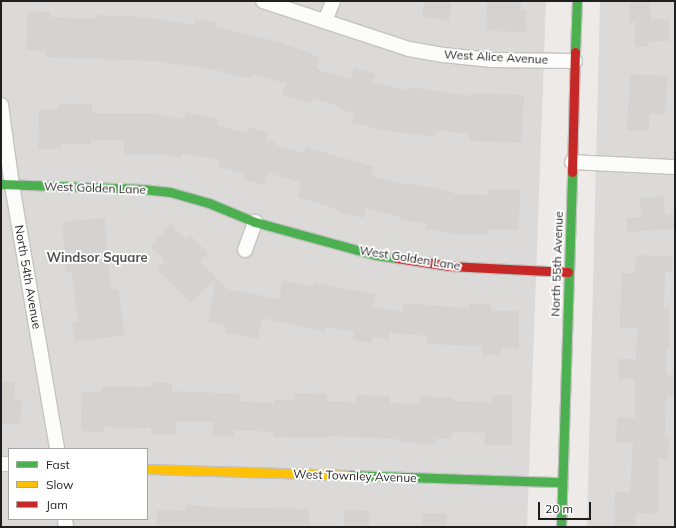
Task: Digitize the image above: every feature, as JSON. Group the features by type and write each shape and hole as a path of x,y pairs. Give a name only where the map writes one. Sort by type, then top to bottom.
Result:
{"street":[{"name":"West Alice Avenue","path":"263,1 409,48 444,55 492,60 575,61"},
{"path":"325,21 333,1"},
{"name":"North 55th Avenue","path":"561,527 577,1"},
{"name":"North 54th Avenue","path":"1,105 7,185 57,448"},
{"path":"572,162 675,166"},
{"name":"West Golden Lane","path":"7,185 142,189 170,192 208,203 255,222 376,255 449,266 568,272"},
{"path":"245,250 255,222"},
{"name":"West Townley Avenue","path":"148,469 562,482"}],"shaded area":[{"path":"1,1 546,1 527,527 1,527"},
{"path":"600,1 675,1 675,527 587,527"}],"building":[{"path":"424,1 452,1 449,20 422,17"},
{"path":"487,1 521,1 521,10 526,10 526,32 486,31"},
{"path":"629,1 650,2 650,19 669,19 669,41 649,41 648,47 635,47 635,22 629,23"},
{"path":"28,11 50,12 50,17 95,19 95,15 144,17 195,25 195,19 217,22 216,27 284,43 320,57 316,69 351,80 354,68 375,74 373,82 408,91 409,87 471,96 471,93 524,95 522,143 469,141 469,134 436,130 435,137 382,130 351,122 354,113 342,110 343,108 313,98 311,104 282,95 286,83 253,75 252,79 210,69 154,61 46,57 46,51 26,50"},
{"path":"630,74 668,76 665,114 649,114 649,131 627,130"},
{"path":"59,104 92,104 92,113 150,113 184,119 186,112 218,119 217,124 247,134 249,127 268,133 266,140 277,143 276,145 305,153 306,147 374,167 371,176 406,185 406,183 454,192 453,194 488,195 488,189 520,190 519,230 489,229 489,234 455,234 426,229 427,224 399,220 400,217 366,208 363,218 339,212 340,210 297,197 301,183 268,173 264,185 244,179 245,174 218,166 220,160 182,153 180,158 158,154 124,154 124,140 91,140 91,144 61,144 61,149 38,149 39,110 59,110"},
{"path":"664,196 665,215 674,214 674,229 627,232 627,218 641,217 640,198"},
{"path":"105,218 111,290 118,289 125,335 75,342 72,322 78,321 72,272 66,272 62,222"},
{"path":"171,224 186,239 190,235 208,253 200,261 227,289 279,299 283,280 313,287 314,283 375,294 373,307 403,312 404,303 469,308 470,304 491,304 491,311 519,311 519,348 501,347 501,355 482,355 482,346 427,344 428,336 390,333 389,339 373,336 371,343 353,339 354,332 326,327 325,332 262,318 258,339 225,333 226,326 208,322 216,278 191,303 157,269 165,261 150,246"},
{"path":"636,255 673,256 672,272 665,272 664,307 669,307 669,348 666,348 666,375 673,375 673,397 666,397 665,437 669,437 668,459 659,458 658,514 637,513 635,527 614,527 615,492 630,492 633,443 616,442 617,417 635,418 635,379 618,379 618,359 636,359 637,328 620,328 621,273 635,273"},
{"path":"1,381 15,382 14,400 22,400 20,424 1,424"},
{"path":"151,382 172,383 172,391 240,394 239,401 274,403 274,400 294,400 294,393 327,394 327,401 356,402 356,395 390,396 390,403 420,404 420,396 453,398 453,401 492,402 492,395 512,395 512,445 484,445 485,433 452,432 451,439 435,439 435,444 398,442 398,439 326,436 326,438 273,437 273,432 234,430 234,437 212,436 213,422 176,422 176,434 151,434 151,428 104,427 104,432 81,431 82,392 101,392 102,386 151,387"},
{"path":"186,504 209,507 309,509 309,527 156,527 157,510 185,511"},
{"path":"344,510 370,511 369,527 343,527"},
{"path":"422,513 447,514 447,527 422,527"}],"traffic: fast":[{"path":"575,52 577,1"},
{"path":"561,527 572,172"},
{"path":"1,184 142,189 170,192 209,203 255,222 376,255 397,258"},
{"path":"347,475 562,482"}],"traffic: slow":[{"path":"148,469 347,475"}],"traffic: jam":[{"path":"572,172 575,52"},
{"path":"397,258 449,266 568,272"}],"district":[{"name":"Windsor Square","path":"97,257"}]}
